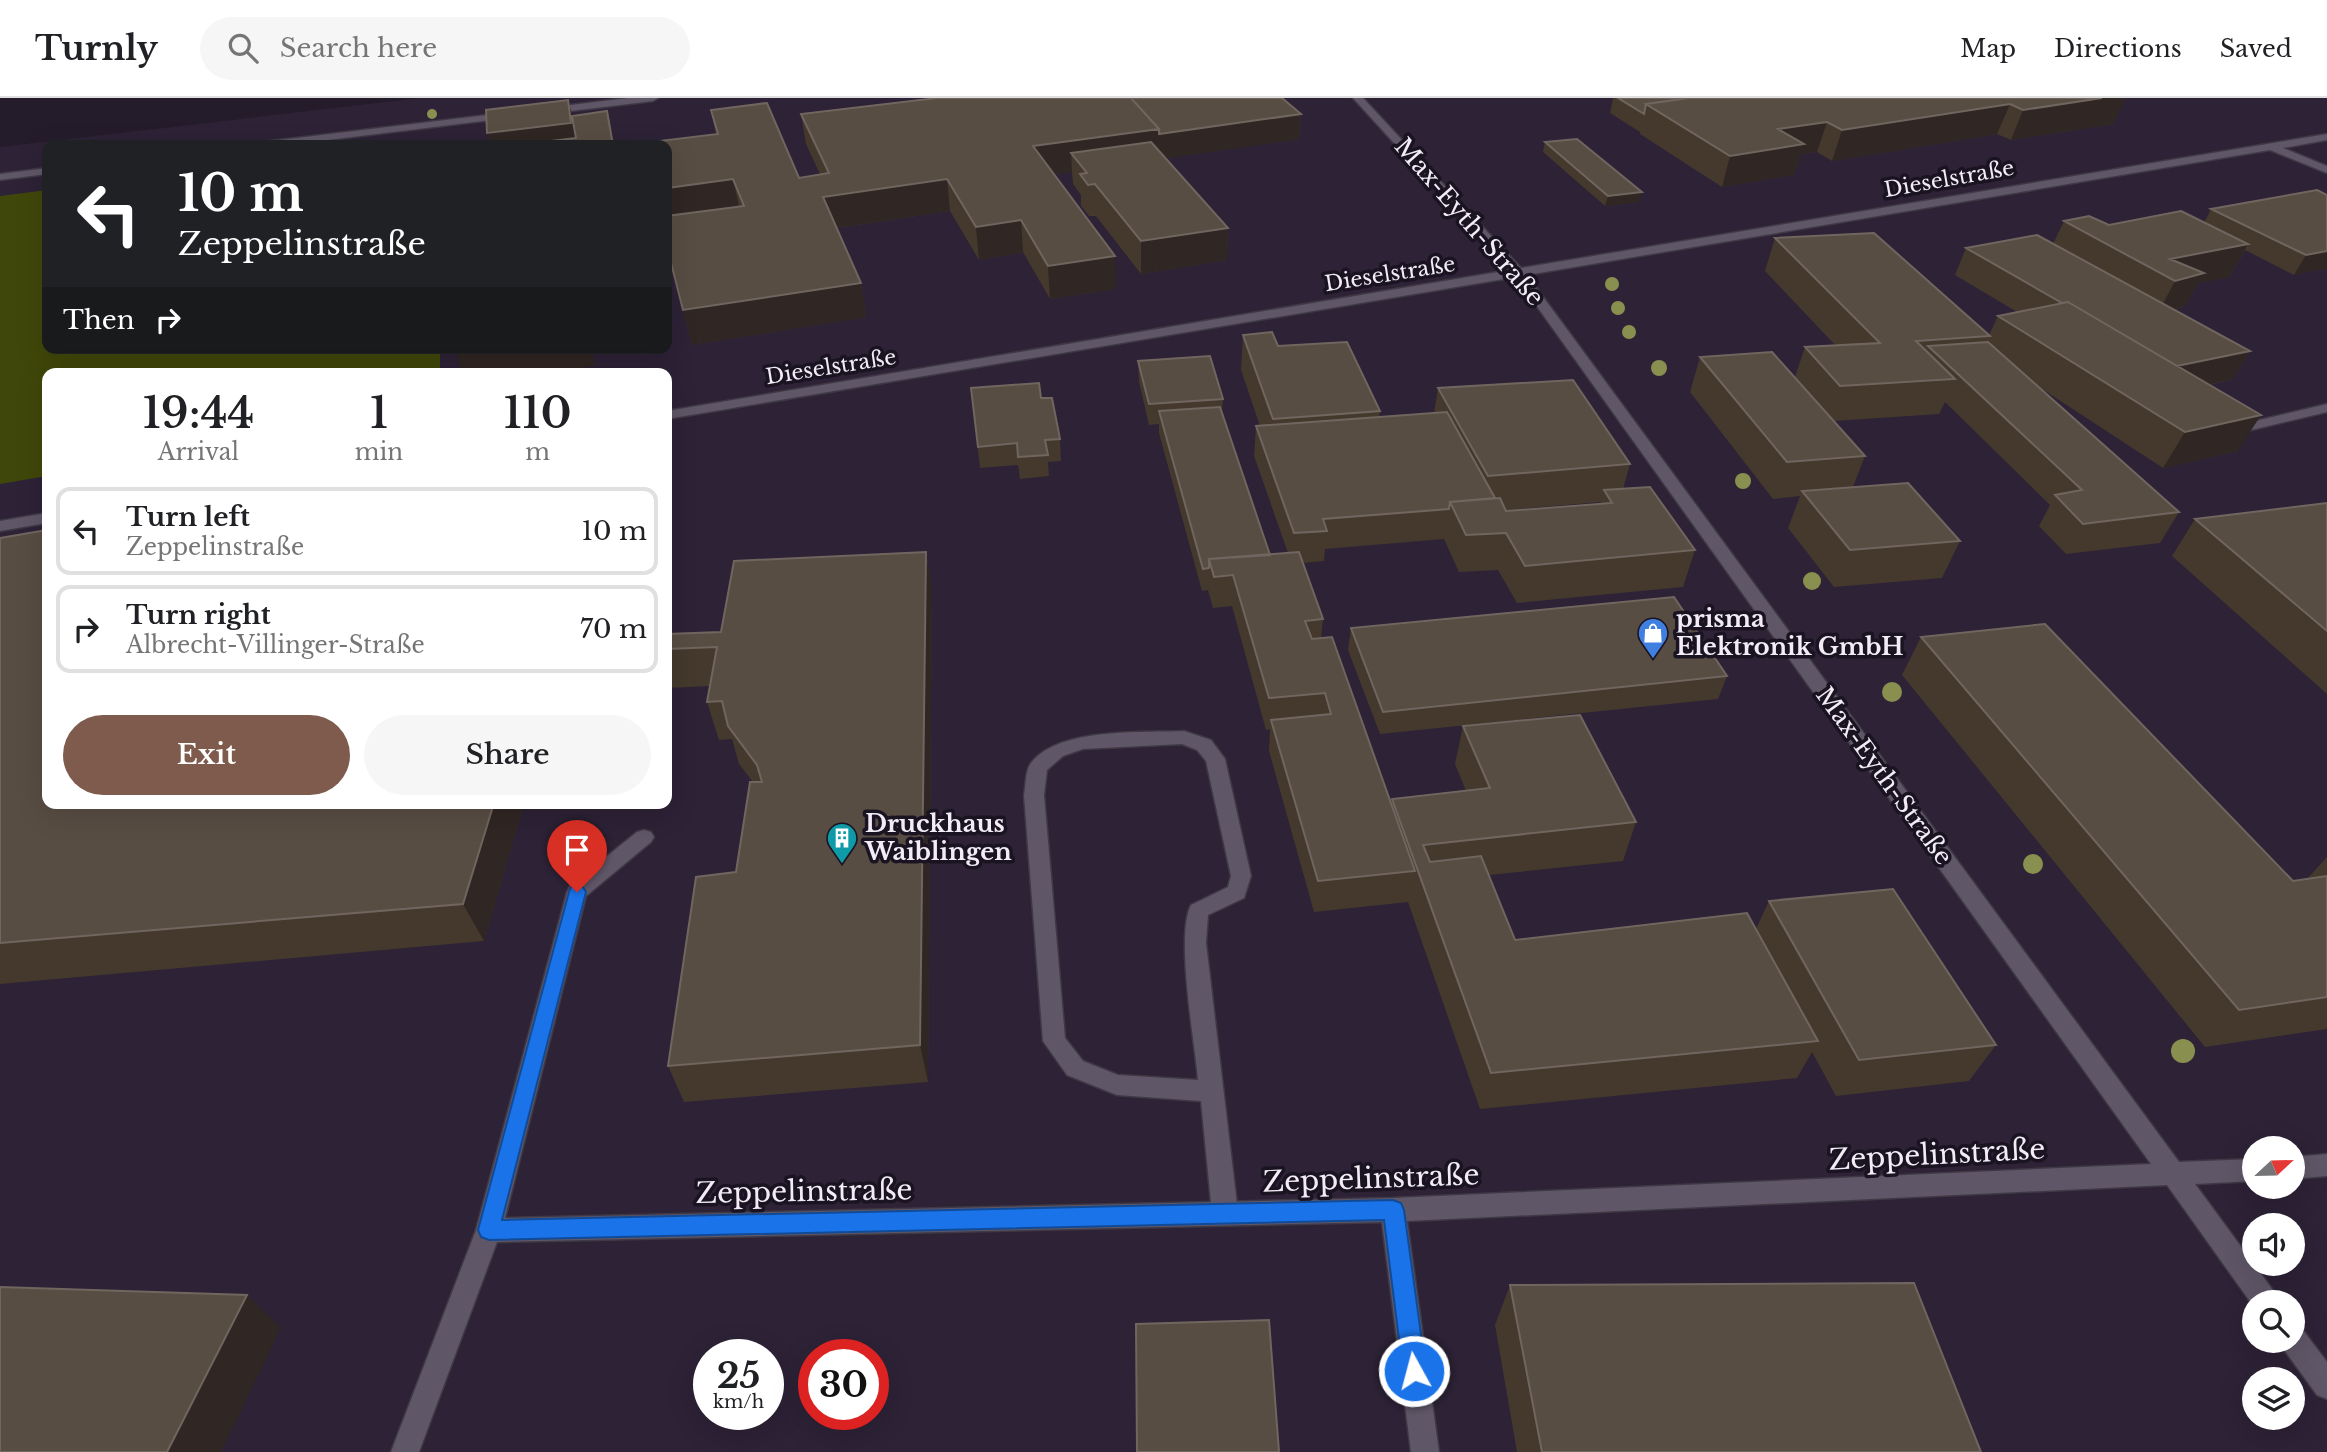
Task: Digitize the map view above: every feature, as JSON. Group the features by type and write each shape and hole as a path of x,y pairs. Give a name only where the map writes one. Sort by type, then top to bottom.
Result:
{"street":[{"path":"532,113 653,98"},
{"name":"Max-Eyth-Straße","path":"1358,98 1520,274 2257,1290"},
{"path":"304,140 518,114"},
{"name":"Dieselstraße","path":"672,414 2327,137"},
{"path":"2269,146 2327,170"},
{"path":"0,177 42,173"},
{"path":"2243,428 2327,408"},
{"path":"1211,1091 1117,1086 1075,1068 1054,1041 1034,795 1038,767 1056,751 1083,743 1184,737 1203,746 1216,759 1241,876 1237,892 1198,911 1195,943 1225,1213"},
{"path":"405,1452 489,1230 577,892 644,837"},
{"path":"2305,1167 2327,1165"},
{"name":"Zeppelinstraße","path":"489,1230 1393,1210 2242,1171"},
{"path":"1393,1210 1425,1452"},
{"path":"2303,1353 2327,1385"}],"lane":[{"path":"0,526 42,518"}],"shaded area":[{"path":"420,98 2327,98 2327,1452 0,1452 0,147 42,142 42,354 672,354 672,140 60,140"}],"green space":[{"path":"42,191 42,354 440,354 440,368 42,368 42,477 0,484 0,196"}],"building":[{"path":"937,98 1131,98 1159,129 1033,146 1115,256 1048,266 1021,220 976,227 947,179 823,197 861,283 683,310 672,267 672,215 744,206 733,179 672,187 672,140 668,140 718,134 711,110 767,103 799,178 829,173 801,114"},
{"path":"1131,98 1282,98 1301,114 1159,134 1159,129"},
{"path":"1618,98 1689,98 1646,104 1644,114"},
{"path":"1689,98 2102,98 2023,110 2010,104 1842,130 1827,122 1778,129 1804,144 1730,156 1646,104"},
{"path":"568,100 571,123 487,133 486,110"},
{"path":"607,111 612,140 560,140 576,138 572,116"},
{"path":"1577,139 1642,192 1608,196 1545,142"},
{"path":"1151,142 1228,228 1141,241 1095,184 1088,185 1080,174 1087,173 1071,153"},
{"path":"2317,190 2327,195 2327,251 2306,255 2211,209"},
{"path":"2181,211 2248,244 2170,259 2204,273 2175,281 2064,221 2089,216 2109,225"},
{"path":"1874,233 1990,336 1916,341 1955,379 1840,386 1805,347 1880,343 1775,238"},
{"path":"2037,235 2250,351 2177,366 2068,302 2062,303 1966,248"},
{"path":"2068,302 2261,415 2185,432 1998,316"},
{"path":"1272,332 1278,346 1347,342 1380,411 1273,419 1243,335"},
{"path":"1988,342 2179,512 2083,524 2055,495 2082,490 1928,346"},
{"path":"1772,352 1865,456 1787,462 1700,357"},
{"path":"1210,356 1223,399 1149,404 1138,361"},
{"path":"1573,380 1630,464 1488,476 1438,388"},
{"path":"1039,383 1041,398 1052,398 1060,439 1045,440 1048,455 1018,457 1017,443 978,447 971,388"},
{"path":"1220,407 1270,555 1209,559 1209,568 1203,569 1159,411"},
{"path":"1447,412 1495,498 1450,502 1449,509 1323,519 1327,531 1294,533 1256,426"},
{"path":"1908,483 1960,541 1850,550 1802,491"},
{"path":"1650,487 1695,550 1525,566 1506,533 1466,535 1450,502 1500,498 1506,511 1612,503 1604,490"},
{"path":"2327,503 2327,631 2195,519"},
{"path":"42,531 42,809 492,809 463,904 0,943 0,538"},
{"name":"Druckhaus Waiblingen","path":"926,552 920,1045 668,1066 696,877 736,872 750,782 762,782 757,765 728,726 722,701 707,702 717,647 672,649 672,634 721,632 734,561"},
{"path":"1299,552 1323,619 1305,621 1312,639 1332,637 1415,871 1318,881 1271,720 1331,714 1325,693 1269,698 1233,575 1214,577 1209,559"},
{"path":"1674,597 1727,676 1383,712 1351,628"},
{"path":"2045,624 2293,881 2327,876 2327,997 2239,1010 1921,637"},
{"path":"1580,715 1636,822 1423,845 1430,862 1481,856 1515,940 1747,913 1818,1041 1491,1073 1392,799 1490,788 1463,726"},
{"path":"1893,889 1996,1045 1859,1060 1769,901"},
{"path":"1914,1283 1981,1452 1542,1452 1510,1285"},
{"path":"0,1287 247,1295 167,1452 0,1452"},
{"path":"1269,1320 1279,1452 1137,1452 1136,1324"}],"place":[{"name":"prisma Elektronik GmbH","path":"1653,660"},
{"name":"Druckhaus Waiblingen","path":"842,865"}],"route":[{"path":"577,892 489,1230 1393,1210 1414,1371"}]}
